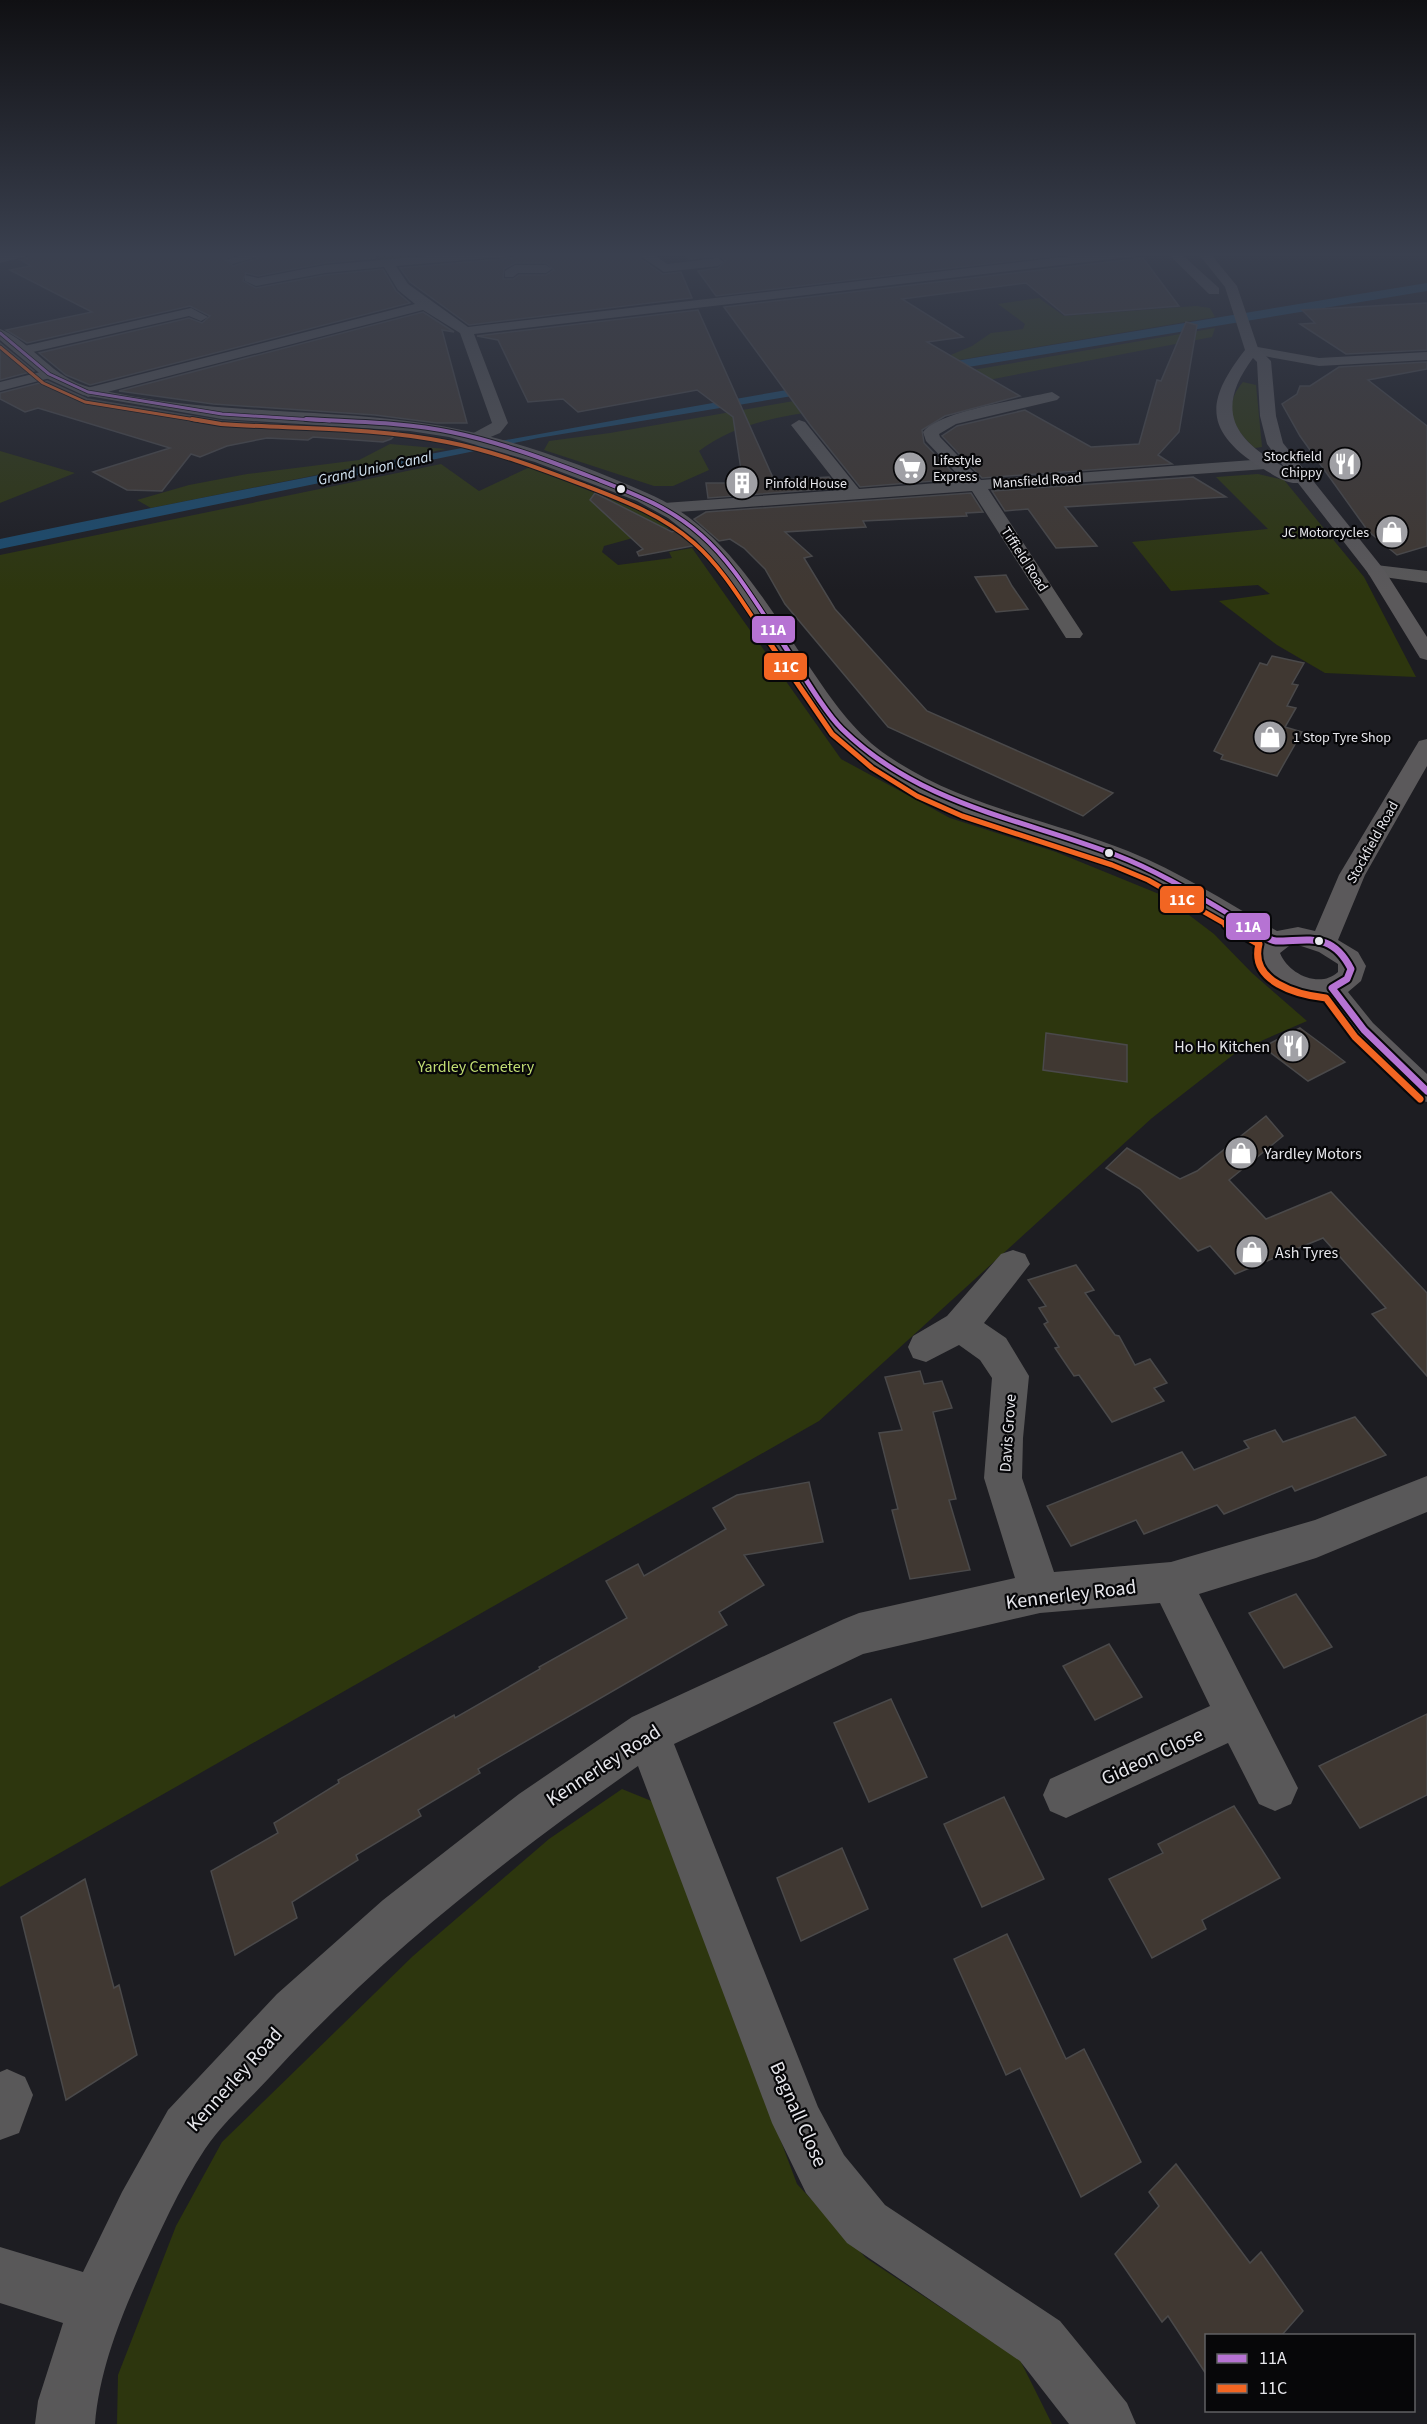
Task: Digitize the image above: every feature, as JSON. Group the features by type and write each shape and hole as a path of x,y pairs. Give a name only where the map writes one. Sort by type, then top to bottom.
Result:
{"main road":[{"path":"38,365 66,384 88,392 152,405 222,414 410,426 476,439 616,486 664,508 702,536 732,569 840,727 878,760 922,787 966,806 1116,855 1153,871 1274,941 1299,936 1324,941 1344,954 1351,969 1350,975 1343,983 1332,988 1297,984 1271,967 1266,953 1274,941"},
{"path":"1241,365 1234,375 1223,403 1223,416 1227,430 1234,440 1266,464 1304,483"},
{"path":"1266,365 1274,378 1268,416 1275,444 1376,571 1427,654"},
{"path":"1234,375 1274,378"},
{"path":"1266,464 1275,444"},
{"name":"Stockfield Road","path":"1324,941 1352,875 1425,756"},
{"path":"1332,988 1348,1012 1369,1035 1427,1092"}],"street":[{"path":"88,392 192,365"},
{"path":"476,439 494,430 500,423 479,365"},
{"path":"1306,376 1371,365"},
{"path":"0,387 49,374"},
{"path":"969,415 1052,397"},
{"path":"969,415 993,424"},
{"name":"Tiffield Road","path":"969,415 939,426 931,432 932,438 976,484 1073,634"},
{"path":"799,425 854,493"},
{"name":"Mansfield Road","path":"1159,472 1206,463 1234,440"},
{"name":"Mansfield Road","path":"664,508 1266,464"},
{"path":"1376,571 1427,577"},
{"path":"926,1347 960,1326 1013,1264"},
{"name":"Davis Grove","path":"960,1326 993,1349 1011,1376 1004,1438 1003,1478 1040,1593"},
{"name":"Kennerley Road","path":"65,2424 68,2401 97,2305 141,2211 187,2129 295,2012 400,1917 535,1810 648,1733 859,1634 1040,1593 1171,1582 1316,1539 1427,1494"},
{"path":"1171,1582 1275,1788"},
{"name":"Gideon Close","path":"1066,1795 1238,1716"},
{"name":"Bagnall Close","path":"648,1733 798,2123 825,2174 866,2224 1040,2341 1106,2424"},
{"path":"0,2275 97,2305"}],"green space":[{"path":"1001,365 1067,365 763,421 719,438 699,451 709,470 673,486 654,486 544,450 549,441 610,433"},
{"path":"1243,382 1256,385 1262,447 1255,448 1241,434 1233,418 1233,400"},
{"path":"390,444 446,449 151,508 137,500 189,485 247,474 359,460"},
{"path":"0,451 75,473 0,503"},
{"name":"Yardley Cemetery","path":"441,464 479,491 530,467 645,513 669,528 604,546 602,552 618,565 672,558 669,552 692,548 841,759 950,818 1056,852 1164,896 1214,934 1252,973 1307,1021 1238,1051 1152,1118 819,1421 0,1887 0,555"},
{"path":"1258,474 1284,480 1364,577 1416,677 1325,673 1277,645 1219,601 1270,594 1258,585 1171,591 1132,542 1268,529 1216,477"},
{"path":"622,1789 654,1802 797,2184 866,2258 1020,2360 1052,2424 117,2424 118,2375 176,2226 222,2142 413,1956 549,1839"}],"water":[{"name":"Grand Union Canal","path":"932,365 979,365 538,438 0,549 0,539 178,503 534,435"}],"building":[{"path":"0,365 27,365 34,371 0,380"},
{"path":"54,365 168,365 90,385 66,375"},
{"path":"219,365 451,365 467,423 437,423 375,415 213,404 119,391"},
{"path":"510,365 723,365 774,480 829,477 838,488 708,498 706,483 743,483 733,417 697,390 578,412 563,399 528,402"},
{"path":"766,365 967,365 1020,396 945,416 922,430 924,443 959,479 860,487"},
{"path":"1168,365 1190,365 1179,432 1158,455 1172,464 982,478 942,436 957,426 1025,410 1091,447 1139,444 1157,380 1161,381"},
{"path":"1427,365 1427,369 1368,380 1427,426 1427,546 1397,555 1368,531 1300,436 1282,404 1297,394 1300,386 1310,386 1339,367"},
{"path":"47,381 87,399 222,421 398,432 391,439 383,442 313,437 308,440 267,438 227,446 200,457 191,454 162,491 127,490 93,472 170,448 38,408 25,412 0,399 0,393"},
{"path":"1193,477 1226,497 1065,507 1097,546 1056,548 1028,509 1005,511 992,491"},
{"path":"595,493 672,532 678,529 697,545 639,556 637,552 643,549 590,500"},
{"path":"971,493 983,512 966,513 967,516 863,521 866,527 785,532 812,556 804,558 835,609 927,711 1113,793 1083,816 888,727 785,604 765,569 744,548 730,539 719,541 694,519 706,512"},
{"path":"1006,575 1028,609 996,612 975,577"},
{"path":"1272,656 1304,663 1292,684 1298,685 1287,706 1296,708 1285,727 1302,732 1277,776 1221,759 1223,755 1214,751 1260,663 1267,665"},
{"path":"1300,1028 1345,1062 1308,1081 1263,1047"},
{"path":"1046,1033 1127,1045 1127,1082 1043,1070"},
{"path":"1266,1116 1283,1136 1229,1180 1266,1219 1331,1192 1427,1293 1427,1376 1372,1314 1386,1308 1323,1238 1235,1274 1210,1246 1198,1251 1140,1189 1106,1168 1127,1148 1180,1179 1197,1171"},
{"path":"1076,1265 1094,1290 1085,1293 1115,1335 1119,1336 1135,1365 1150,1359 1167,1383 1154,1388 1164,1401 1112,1422 1079,1375 1074,1376 1055,1348 1059,1347 1044,1324 1048,1322 1039,1308 1046,1306 1028,1280"},
{"path":"920,1371 924,1384 942,1381 952,1408 933,1412 956,1499 949,1500 970,1570 910,1579 892,1510 898,1509 879,1433 902,1430 885,1377"},
{"path":"1355,1417 1386,1455 1295,1491 1292,1486 1224,1514 1217,1505 1144,1534 1136,1520 1071,1546 1047,1506 1182,1452 1194,1470 1249,1448 1244,1441 1275,1430 1283,1442"},
{"path":"809,1482 823,1542 744,1555 764,1585 719,1612 727,1625 478,1769 480,1773 418,1810 421,1816 356,1855 358,1860 292,1902 297,1918 235,1955 211,1871 278,1833 274,1823 339,1783 338,1780 454,1715 455,1718 540,1669 539,1667 627,1618 606,1581 638,1564 644,1576 726,1529 713,1508 737,1495"},
{"path":"1296,1594 1332,1647 1284,1668 1249,1613"},
{"path":"1109,1644 1142,1697 1095,1720 1063,1666"},
{"path":"891,1699 927,1777 869,1802 834,1723"},
{"path":"1427,1714 1427,1795 1360,1828 1319,1766"},
{"path":"1004,1797 1044,1879 982,1907 944,1824"},
{"path":"1234,1806 1280,1878 1202,1920 1206,1929 1152,1958 1109,1879 1163,1853 1158,1844"},
{"path":"842,1848 868,1909 801,1941 777,1878"},
{"path":"85,1879 114,1988 119,1985 137,2055 66,2100 21,1917"},
{"path":"1007,1934 1066,2059 1084,2049 1141,2162 1081,2197 1020,2068 1006,2075 954,1959"},
{"path":"1176,2164 1250,2263 1261,2252 1303,2311 1283,2334 1205,2334 1205,2372 1168,2316 1162,2322 1115,2254 1159,2206 1149,2192"}],"transit line":[{"name":"11C","path":"22,365 43,383 85,402 221,424 409,436 449,442 538,468 639,507 668,523 695,544 724,576 832,734 872,768 917,796 962,816 1112,865 1148,880 1259,944 1256,955 1261,966 1274,982 1293,992 1326,998 1355,1037 1420,1099"},
{"name":"11A","path":"38,365 49,374 88,392 222,414 410,426 451,432 541,458 643,497 674,514 702,536 732,569 840,727 878,760 922,787 966,806 1116,855 1153,871 1274,941 1296,938 1319,941 1329,945 1346,959 1351,969 1347,979 1332,988 1342,1003 1376,1043 1427,1091"}],"place":[{"name":"Stockfield Chippy","path":"1345,464"},
{"name":"Lifestyle Express","path":"910,468"},
{"name":"Pinfold House","path":"742,483"},
{"name":"JC Motorcycles","path":"1392,532"},
{"name":"1 Stop Tyre Shop","path":"1270,737"},
{"name":"Ho Ho Kitchen","path":"1293,1046"},
{"name":"Yardley Motors","path":"1241,1153"},
{"name":"Ash Tyres","path":"1252,1252"}]}
